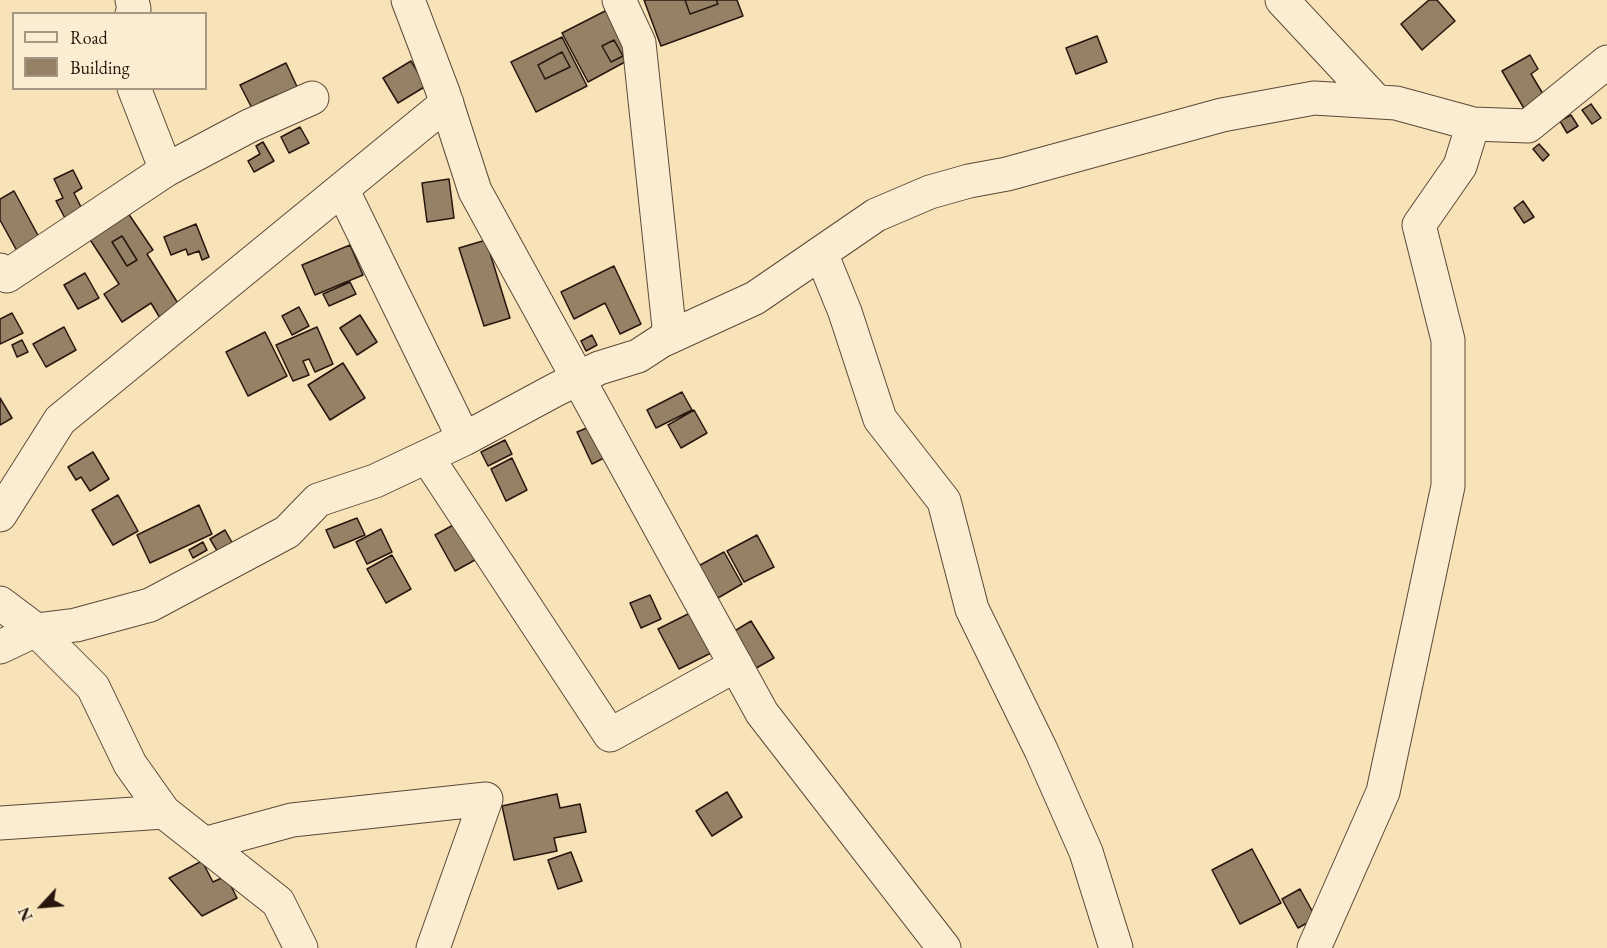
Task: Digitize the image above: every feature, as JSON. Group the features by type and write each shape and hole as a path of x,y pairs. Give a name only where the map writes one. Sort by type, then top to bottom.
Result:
{"street":[{"path":"408,0 447,103 475,191 762,713 944,948"},
{"path":"618,0 639,43 670,337"},
{"path":"1282,0 1377,102"},
{"path":"0,647 36,630 76,625 150,605 287,532 318,500 375,481 427,457 579,378 638,356 670,337 755,298 876,215 930,192 1006,174 1222,115 1314,98 1414,107 1473,124 1528,126 1607,62"},
{"path":"135,90 166,170"},
{"path":"0,270 7,276 166,170 249,126 312,98"},
{"path":"0,515 60,420 447,103"},
{"path":"1314,948 1383,792 1448,486 1448,340 1419,225 1460,166 1473,124"},
{"path":"342,189 464,439"},
{"path":"821,253 845,312 880,419 944,501 972,609 1041,750 1086,852 1116,948"},
{"path":"427,457 610,735 736,664"},
{"path":"0,603 36,630 93,687 130,764 164,812 278,902 301,948"},
{"path":"204,844 292,820 486,799 433,948"},
{"path":"0,823 164,812"}],"building":[{"path":"644,0 685,0 690,14 718,4 716,0 737,0 743,16 661,46"},
{"path":"685,0 716,0 718,4 690,14"},
{"path":"1429,0 1437,0 1455,21 1422,50 1401,24"},
{"path":"611,8 636,56 588,82 562,33","holes":["614,40 623,56 611,62 602,46"]},
{"path":"1097,36 1107,62 1076,74 1066,48"},
{"path":"562,37 587,86 536,112 511,62","holes":["562,52 570,67 545,79 538,65"]},
{"path":"614,40 623,56 611,62 602,46"},
{"path":"562,52 570,67 545,79 538,65"},
{"path":"1530,55 1538,69 1531,74 1549,104 1529,117 1502,71"},
{"path":"411,61 426,86 398,103 383,78"},
{"path":"286,63 300,93 281,102 277,95 261,102 265,109 255,114 240,85"},
{"path":"1591,104 1601,118 1592,124 1582,110"},
{"path":"1571,115 1578,126 1567,133 1560,121"},
{"path":"300,127 309,143 289,153 281,137"},
{"path":"263,142 274,161 254,172 248,161 260,154 256,146"},
{"path":"1539,144 1549,155 1543,161 1533,149"},
{"path":"73,170 82,188 74,193 84,213 67,222 56,201 63,198 54,179"},
{"path":"449,179 454,218 427,222 422,183"},
{"path":"14,191 40,239 17,251 0,220 0,199"},
{"path":"1523,201 1534,217 1524,223 1514,208"},
{"path":"128,213 153,250 147,254 179,305 160,318 151,303 122,322 104,294 119,284 89,238","holes":["122,236 137,260 127,266 112,242"]},
{"path":"196,224 209,257 202,260 199,251 188,255 186,249 171,255 164,237"},
{"path":"122,236 137,260 127,266 112,242"},
{"path":"486,240 510,318 484,326 459,248"},
{"path":"350,245 363,275 315,295 302,265"},
{"path":"614,266 641,324 620,334 605,303 574,319 561,292"},
{"path":"85,273 99,298 78,309 64,285"},
{"path":"350,282 356,294 329,306 323,294"},
{"path":"299,307 309,326 292,335 282,316"},
{"path":"12,313 23,333 0,344 0,319"},
{"path":"360,315 377,342 357,355 340,328"},
{"path":"64,327 76,350 46,367 33,344"},
{"path":"317,327 333,364 315,372 309,359 303,361 309,375 293,381 276,345"},
{"path":"265,332 287,376 248,396 226,352"},
{"path":"592,335 597,345 586,351 581,341"},
{"path":"22,340 28,352 17,357 12,345"},
{"path":"343,363 365,398 330,420 308,385"},
{"path":"682,392 692,410 656,428 647,410"},
{"path":"0,398 12,418 0,425"},
{"path":"694,410 707,433 681,448 668,425"},
{"path":"594,425 608,456 592,464 577,432"},
{"path":"505,440 512,454 488,466 481,452"},
{"path":"93,452 109,479 90,491 81,477 76,480 68,467"},
{"path":"512,458 527,490 506,501 491,469"},
{"path":"118,495 138,531 113,545 92,510"},
{"path":"199,505 212,534 150,563 137,535"},
{"path":"357,518 365,535 334,548 326,530"},
{"path":"455,524 475,560 455,571 435,535"},
{"path":"381,529 392,552 367,564 356,542"},
{"path":"225,530 234,546 219,554 210,539"},
{"path":"757,535 774,567 744,582 727,551"},
{"path":"203,542 207,550 193,558 189,550"},
{"path":"724,552 742,584 711,602 693,569"},
{"path":"392,555 411,589 386,603 367,569"},
{"path":"650,595 661,619 641,628 630,603"},
{"path":"690,613 711,653 679,669 658,629"},
{"path":"751,621 774,658 751,671 728,635"},
{"path":"727,792 742,817 712,836 696,811"},
{"path":"557,794 560,808 580,804 586,832 554,838 557,851 514,860 502,806"},
{"path":"1252,849 1281,903 1240,924 1212,870"},
{"path":"571,852 582,881 558,889 548,860"},
{"path":"202,861 213,882 226,876 237,898 202,916 169,878"},
{"path":"1300,889 1316,918 1298,928 1282,899"}]}
